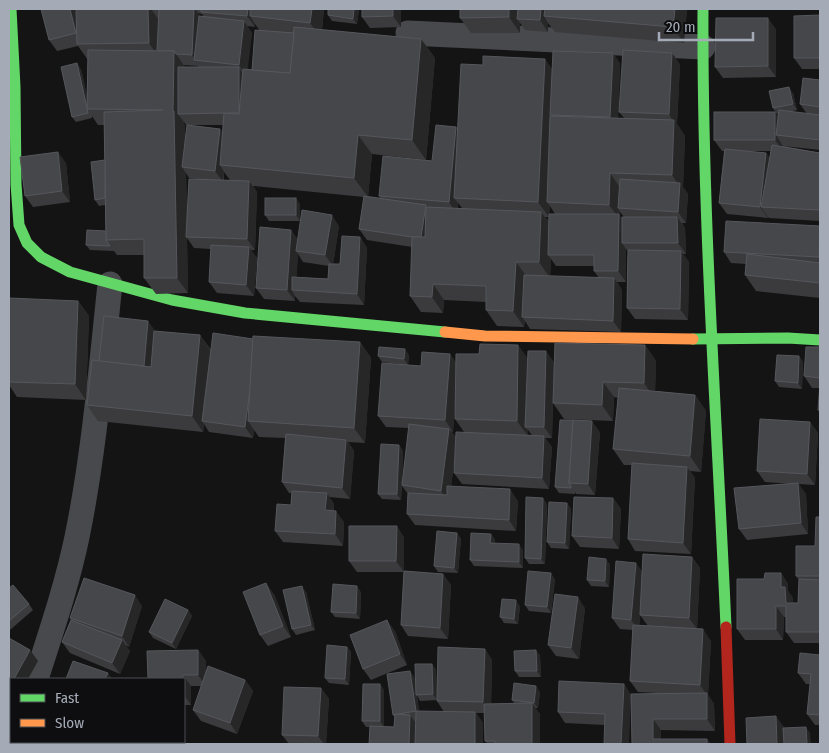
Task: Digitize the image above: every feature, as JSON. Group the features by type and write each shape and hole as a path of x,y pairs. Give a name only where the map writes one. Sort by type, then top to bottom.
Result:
{"street":[{"path":"11,9 15,87 12,142 19,225 27,243 41,257 70,272 172,300 245,313 485,336 711,339 788,338 820,340"},
{"path":"703,9 705,197 729,672 730,744"},
{"path":"408,33 703,46"},
{"path":"36,678 52,628 76,537 89,462 110,284"}],"building":[{"path":"41,9 70,9 76,33 49,40"},
{"path":"76,9 148,9 149,43 77,44"},
{"path":"159,9 194,9 192,55 176,54 174,51 157,51"},
{"path":"201,9 248,9 247,16 201,12"},
{"path":"250,9 312,9 310,23 250,16"},
{"path":"328,9 354,9 353,19 328,15"},
{"path":"362,9 393,9 393,16 362,17"},
{"path":"460,9 509,9 509,17 460,18"},
{"path":"518,9 541,9 540,20 517,19"},
{"path":"545,9 675,9 673,27 544,16"},
{"path":"820,15 820,58 794,58 794,16"},
{"path":"199,16 244,21 239,65 194,60"},
{"path":"716,18 768,18 768,66 715,67"},
{"path":"294,27 421,39 412,140 358,135 354,178 220,165 224,113 239,114 243,69 290,73"},
{"path":"255,30 294,33 290,73 252,70"},
{"path":"88,50 174,51 173,111 177,278 144,278 144,239 106,240 104,112 163,110 87,109"},
{"path":"623,50 672,53 669,114 619,112"},
{"path":"553,51 613,53 610,117 550,115"},
{"path":"483,56 545,59 538,202 454,198 461,64 483,65"},
{"path":"77,63 88,113 72,117 61,67"},
{"path":"178,67 239,67 239,113 178,114"},
{"path":"803,78 820,80 820,107 800,104"},
{"path":"789,87 793,104 773,108 769,91"},
{"path":"779,110 820,115 820,140 776,135"},
{"path":"714,112 775,112 775,140 714,140"},
{"path":"550,116 674,120 672,175 610,173 609,205 547,202"},
{"path":"187,125 220,129 215,171 182,167"},
{"path":"436,125 456,127 449,202 379,196 383,156 432,161"},
{"path":"772,145 820,153 820,210 761,207"},
{"path":"725,149 766,153 760,207 719,203"},
{"path":"58,152 62,191 25,196 20,157"},
{"path":"105,160 105,198 95,200 91,162"},
{"path":"189,179 249,181 247,239 186,237"},
{"path":"620,179 680,183 678,212 618,208"},
{"path":"364,196 426,205 421,237 359,229"},
{"path":"265,198 296,198 296,215 265,215"},
{"path":"426,207 541,212 539,262 516,262 513,311 486,310 486,286 433,284 432,297 410,296 412,237 425,237"},
{"path":"302,210 332,215 325,255 296,251"},
{"path":"549,214 619,214 618,271 594,271 594,255 548,255"},
{"path":"622,217 677,217 678,243 622,243"},
{"path":"726,221 820,226 819,257 724,252"},
{"path":"260,227 291,230 287,290 256,288"},
{"path":"87,230 106,231 106,240 110,246 86,245"},
{"path":"342,236 360,237 357,294 292,290 292,277 328,279 329,264 340,264"},
{"path":"211,245 249,247 246,285 209,282"},
{"path":"628,250 681,251 680,309 627,308"},
{"path":"747,254 820,263 820,283 745,275"},
{"path":"524,275 614,278 613,321 522,317"},
{"path":"9,298 78,301 75,384 9,382"},
{"path":"104,316 148,321 144,366 99,361"},
{"path":"154,331 200,335 192,416 87,405 92,360 151,367"},
{"path":"213,333 253,339 250,390 245,427 202,421"},
{"path":"253,336 360,342 354,428 248,421"},
{"path":"555,343 645,345 644,383 603,382 602,405 553,403"},
{"path":"480,344 518,345 517,421 455,419 456,354 479,354"},
{"path":"379,347 405,349 404,359 378,356"},
{"path":"806,347 820,347 820,378 804,376"},
{"path":"528,351 546,351 544,427 525,427"},
{"path":"422,352 450,354 445,420 378,416 382,363 421,366"},
{"path":"777,355 799,356 798,383 775,381"},
{"path":"820,383 820,410 818,410"},
{"path":"619,388 695,395 690,456 613,449"},
{"path":"760,419 810,422 807,474 757,471"},
{"path":"560,420 573,420 569,483 571,488 555,487"},
{"path":"573,420 592,421 588,484 569,483"},
{"path":"409,424 449,429 441,491 402,485"},
{"path":"456,432 544,436 542,478 454,473"},
{"path":"286,434 346,440 342,488 282,482"},
{"path":"381,444 399,445 397,494 378,494"},
{"path":"632,463 687,467 683,543 628,539"},
{"path":"798,483 801,523 739,529 734,488"},
{"path":"447,486 510,489 509,520 407,514 408,493 447,495"},
{"path":"292,491 327,493 325,510 336,511 335,534 275,531 277,504 291,505"},
{"path":"526,497 543,498 541,559 525,558"},
{"path":"574,497 613,498 612,538 572,536"},
{"path":"549,502 567,503 565,543 547,542"},
{"path":"816,517 820,517 820,576 796,576 796,546 815,546"},
{"path":"349,526 397,526 396,561 349,561"},
{"path":"437,531 457,533 454,568 434,566"},
{"path":"471,533 491,534 490,543 519,544 519,562 470,560"},
{"path":"643,554 692,557 689,618 640,615"},
{"path":"589,557 606,559 605,581 587,580"},
{"path":"616,561 636,563 631,620 612,618"},
{"path":"404,571 443,574 440,628 401,625"},
{"path":"528,571 551,573 547,607 525,605"},
{"path":"765,573 781,573 781,587 785,587 786,603 798,603 799,579 820,580 820,632 786,632 786,606 776,606 776,629 737,629 737,579 764,579"},
{"path":"84,578 135,595 122,636 70,618"},
{"path":"266,583 283,626 260,635 243,592"},
{"path":"333,584 357,586 356,613 331,612"},
{"path":"13,585 29,604 9,621 9,588"},
{"path":"302,586 311,625 292,629 283,590"},
{"path":"555,594 578,597 571,648 548,645"},
{"path":"165,599 188,610 172,643 149,632"},
{"path":"502,599 516,600 514,619 500,617"},
{"path":"71,620 122,640 112,663 62,642"},
{"path":"387,620 400,654 363,669 350,635"},
{"path":"633,625 703,629 700,685 630,681"},
{"path":"9,638 30,650 15,678 10,678 9,688"},
{"path":"327,645 347,647 345,679 325,678"},
{"path":"438,647 485,649 483,702 437,701"},
{"path":"198,650 198,675 183,675 183,678 148,678 147,651"},
{"path":"536,650 537,671 515,671 514,651"},
{"path":"800,653 820,655 820,715 807,714 811,674 798,673"},
{"path":"73,661 108,673 106,678 66,678"},
{"path":"415,664 432,664 433,694 416,695"},
{"path":"208,666 245,680 230,723 193,710"},
{"path":"410,671 416,711 393,715 387,674"},
{"path":"559,681 624,684 621,744 604,744 605,714 558,712"},
{"path":"514,683 536,686 534,703 512,700"},
{"path":"363,684 380,684 380,721 362,721"},
{"path":"284,687 321,688 318,736 282,735"},
{"path":"707,693 707,719 653,719 653,739 707,739 707,744 632,744 631,694"},
{"path":"532,703 532,744 495,744 495,741 485,741 484,704"},
{"path":"416,711 475,712 475,744 415,744"},
{"path":"395,714 410,715 409,744 369,744 370,726 394,727"},
{"path":"776,716 777,744 747,744 746,718"},
{"path":"806,727 807,744 784,744 783,728"}],"traffic: fast":[{"path":"11,9 19,225 27,243 41,257 70,272 172,300 245,313 445,332"},
{"path":"703,9 707,241 726,627"},
{"path":"693,339 788,338 820,340"}],"traffic: slow":[{"path":"445,332 485,336 693,339"}],"traffic: jam":[{"path":"726,627 730,744"}]}
